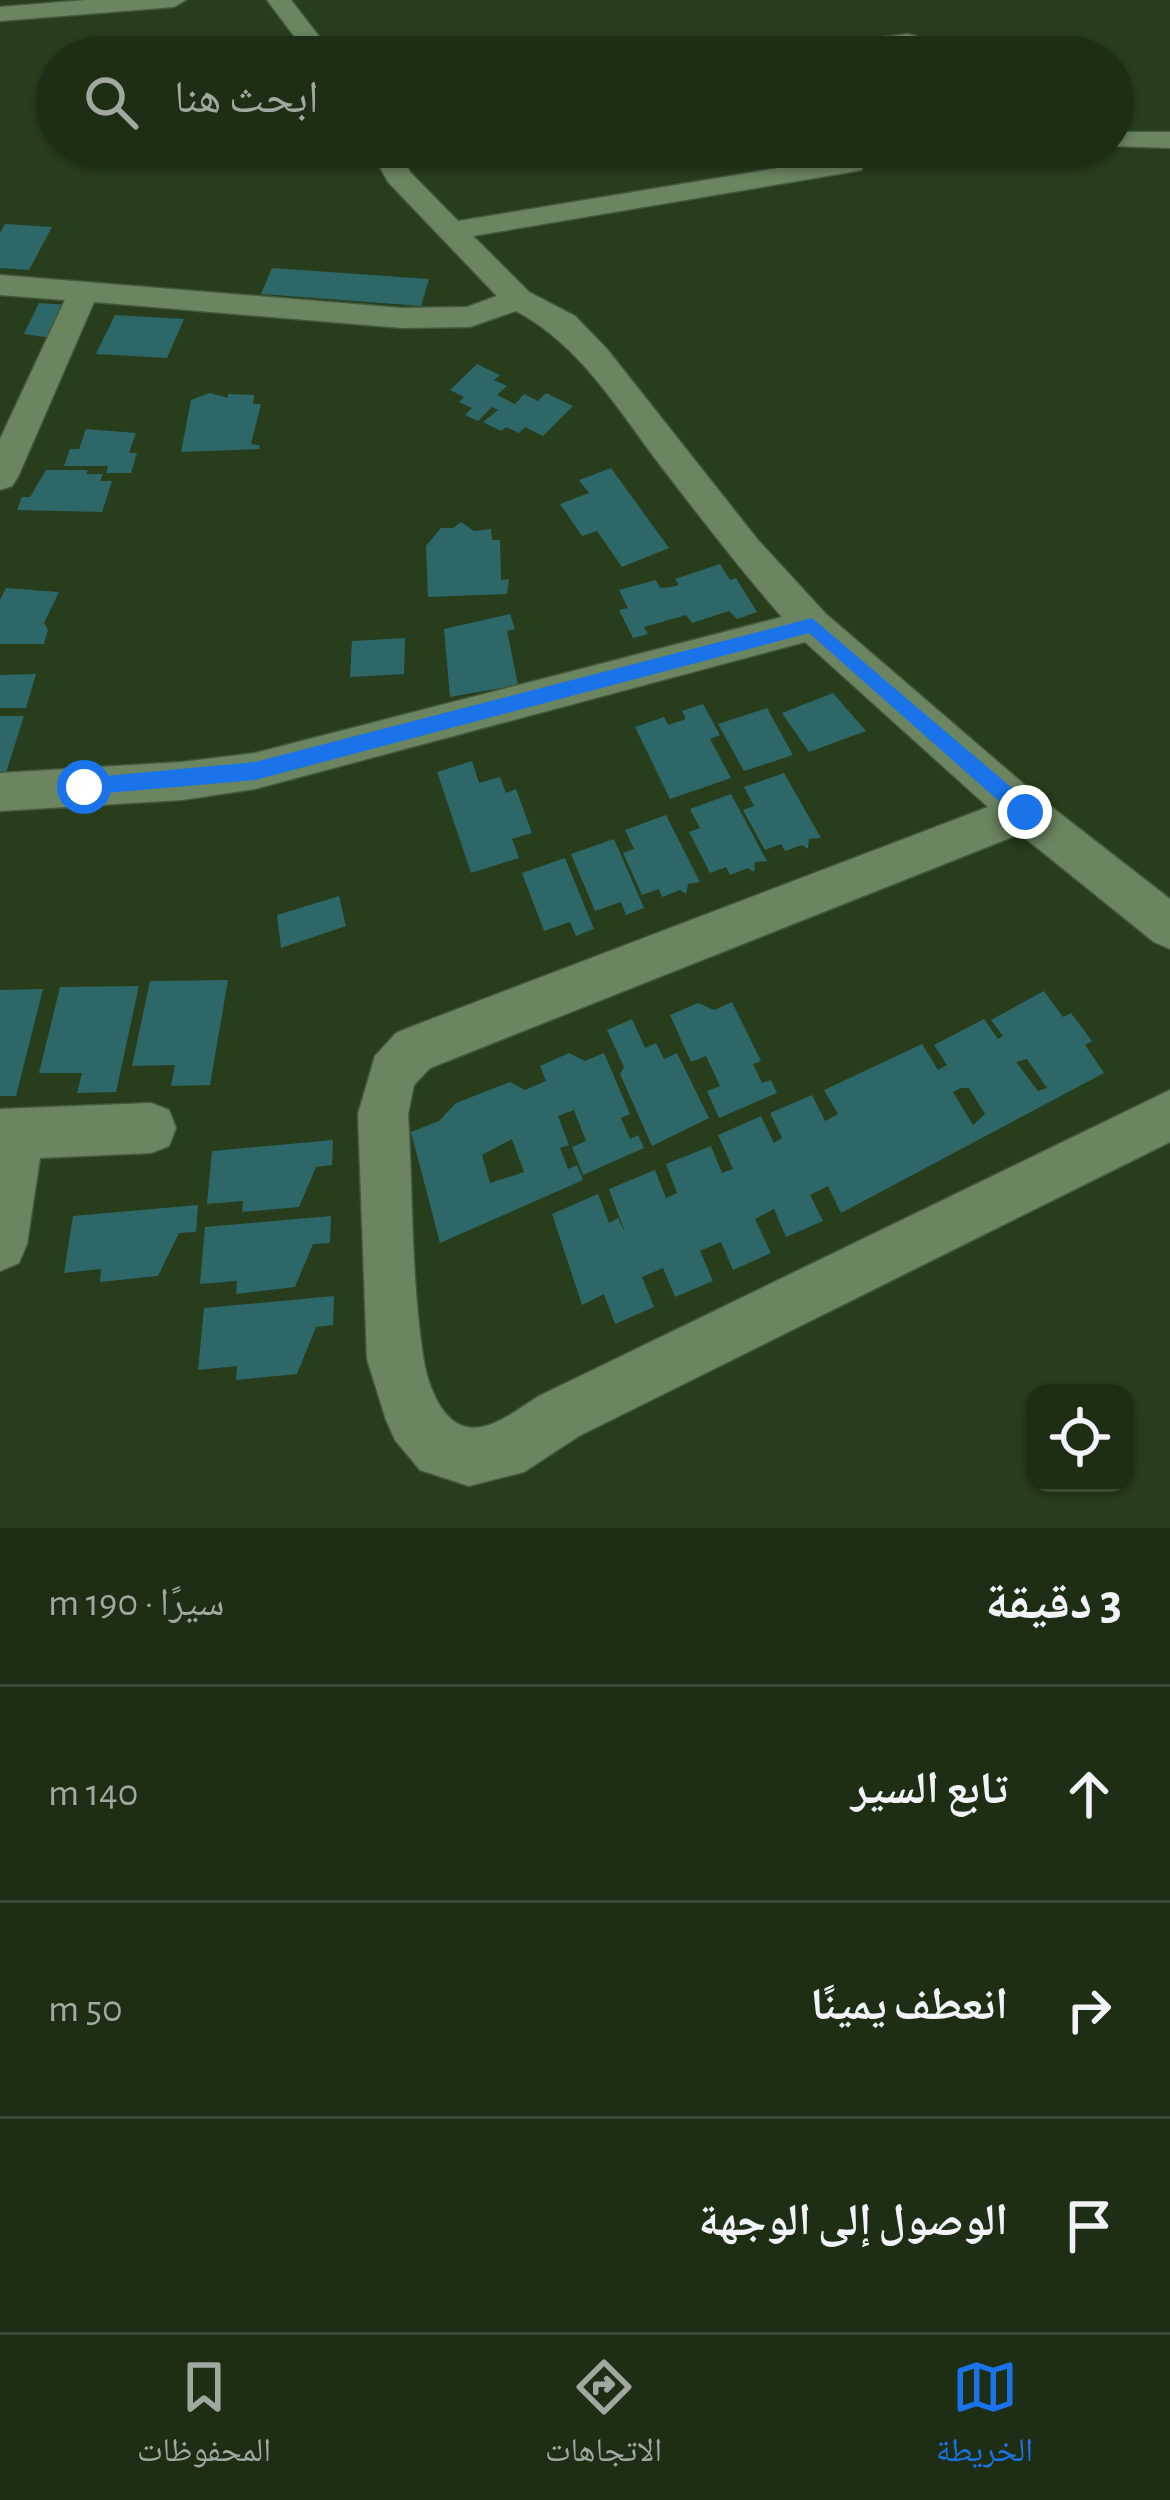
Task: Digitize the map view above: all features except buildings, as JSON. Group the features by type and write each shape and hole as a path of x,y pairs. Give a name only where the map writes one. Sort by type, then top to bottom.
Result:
{"street":[{"path":"0,14 175,0"},
{"path":"279,0 307,36"},
{"path":"1134,140 1170,140"},
{"path":"394,168 518,299 564,323 596,357 745,550 812,625 1025,812 1170,927"},
{"path":"449,231 827,168"},
{"path":"0,285 419,318 470,317 518,299"},
{"path":"0,476 85,289"},
{"path":"0,792 182,781 255,771 812,625"},
{"path":"1025,812 413,1050 392,1072 383,1114 395,1359 415,1420 441,1449 469,1457 502,1451 559,1416 1170,1115"},
{"path":"0,1244 9,1134 151,1128"}],"route":[{"path":"84,787 255,771 812,625 1025,812"}]}
